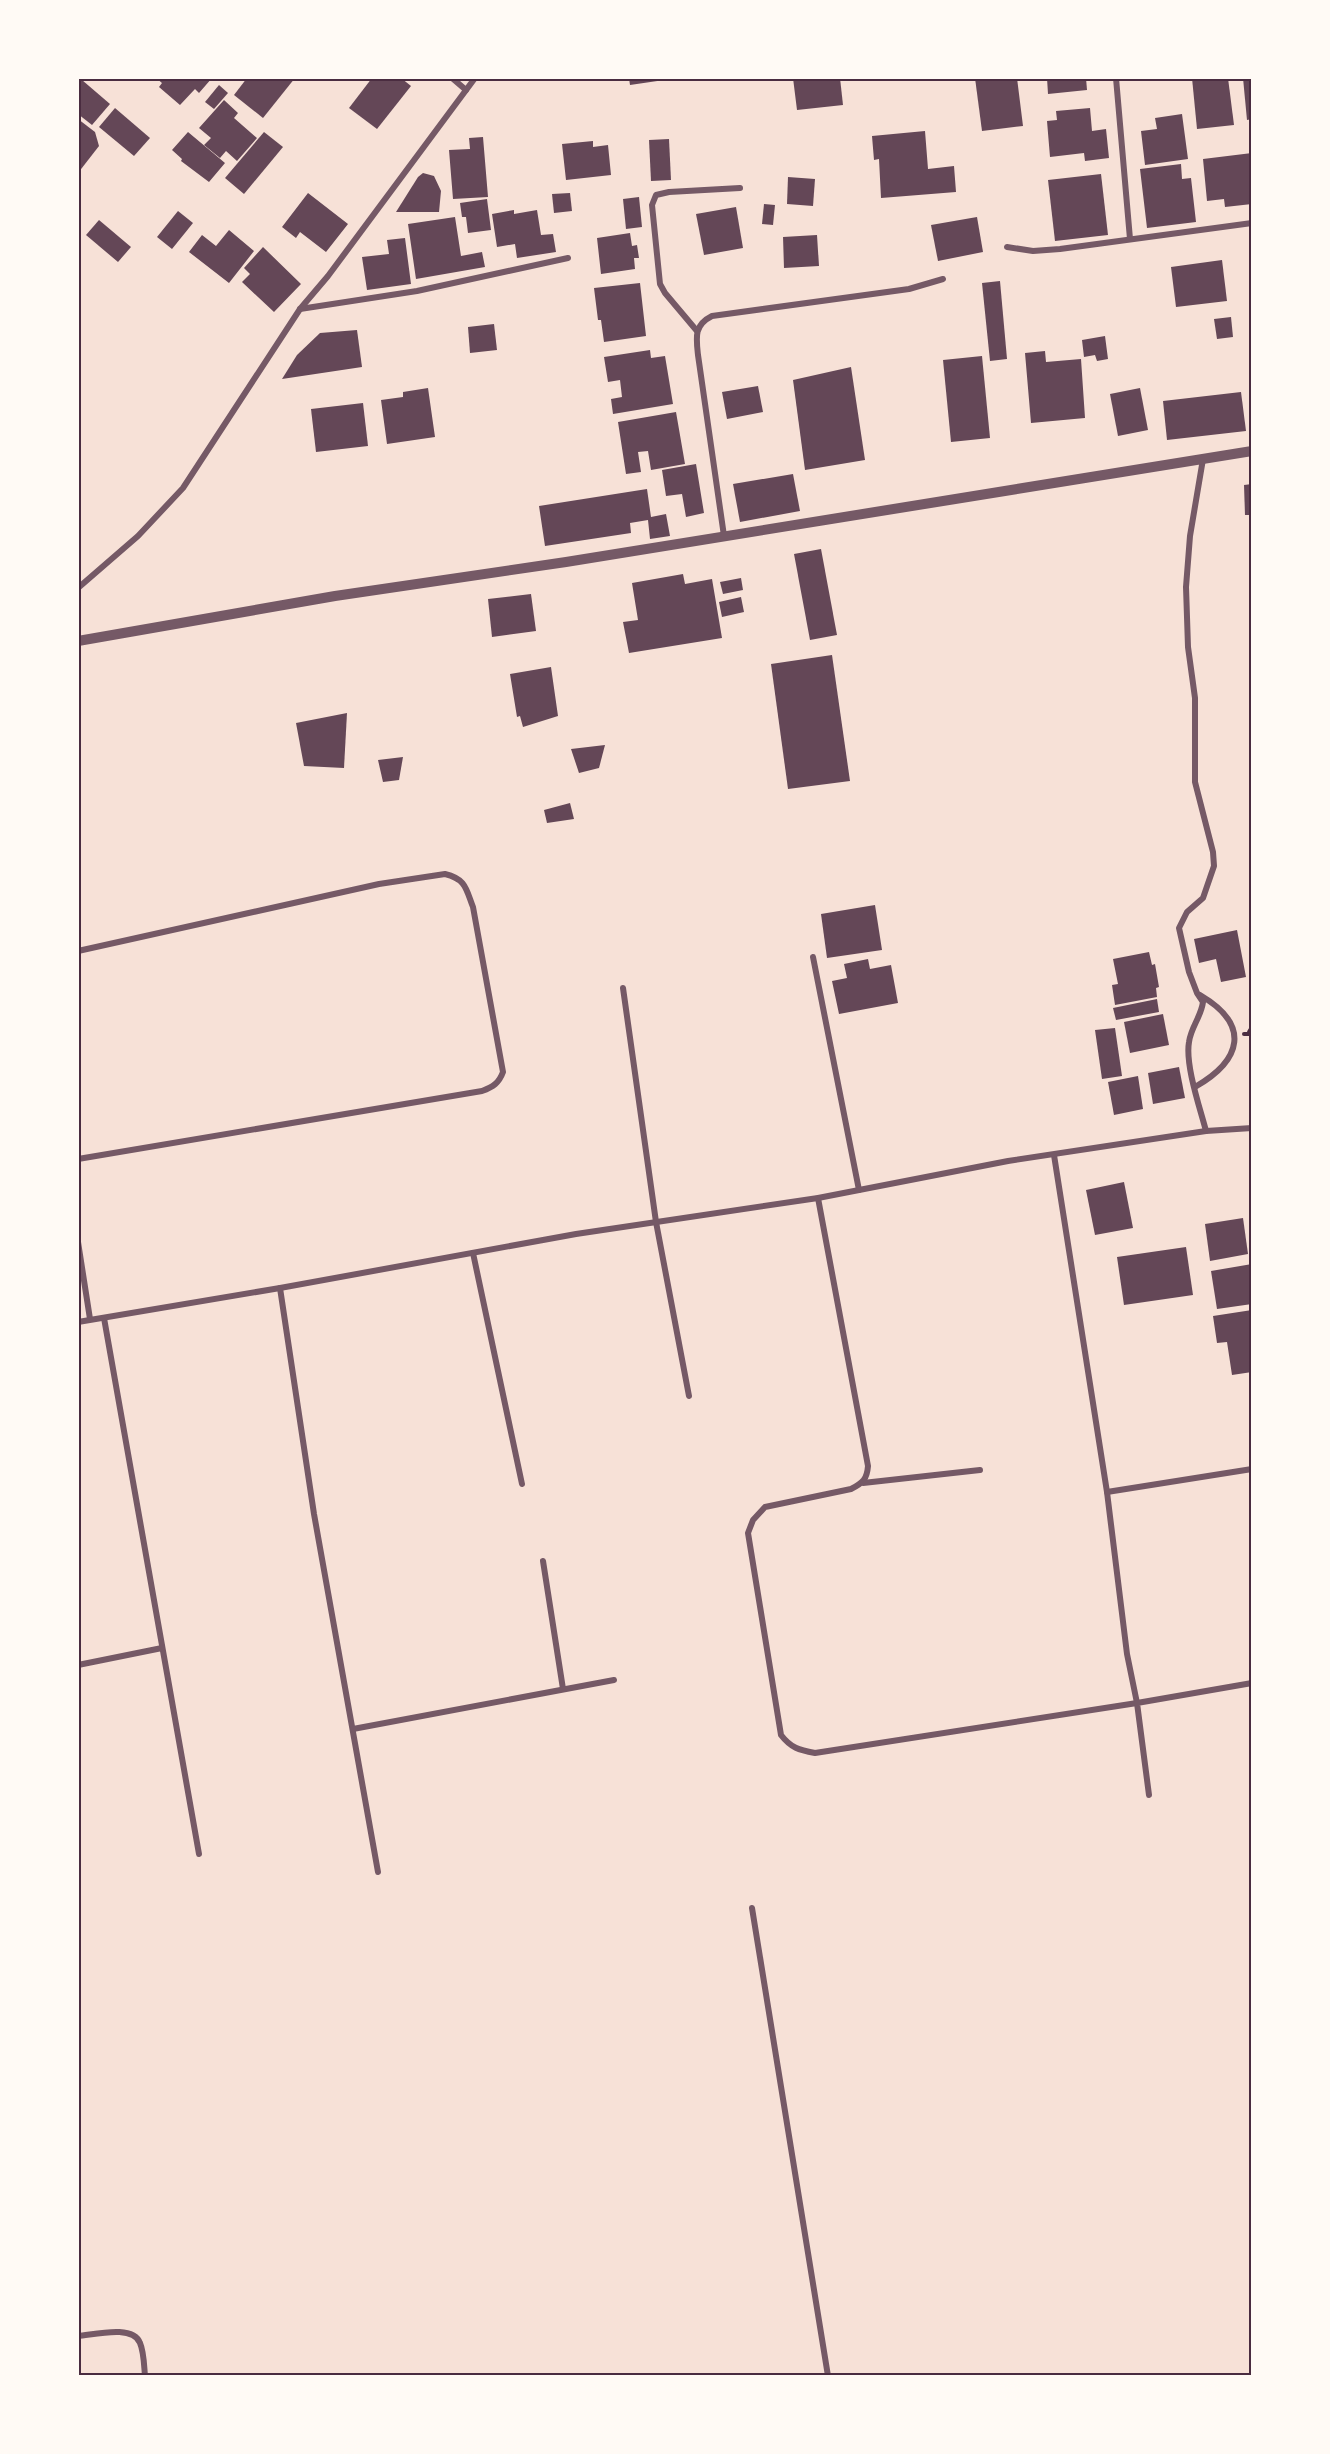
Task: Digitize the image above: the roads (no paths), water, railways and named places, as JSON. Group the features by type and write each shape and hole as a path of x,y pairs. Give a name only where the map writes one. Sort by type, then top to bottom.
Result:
{"street":[{"path":"452,78 466,90"},
{"path":"78,588 138,536 183,488 300,309 328,276 475,78"},
{"path":"1116,78 1130,239"},
{"path":"697,331 660,284 652,205 656,195 669,192 740,188"},
{"path":"1007,247 1033,251 1060,249 1252,223"},
{"path":"300,309 417,291 567,258"},
{"path":"724,536 698,355 697,331 704,320 712,316 909,289 943,279"},
{"path":"78,641 335,596 566,562 1252,451"},
{"path":"1203,459 1190,536 1186,587 1188,647 1195,698 1195,782 1213,852 1214,866 1203,898 1187,912 1179,928 1189,972 1203,1002 1201,1014 1189,1043 1195,1088 1206,1131"},
{"path":"78,951 379,884 445,874 456,876 464,883 473,907 503,1072 501,1079 493,1087 483,1091 78,1159"},
{"path":"813,957 859,1190"},
{"path":"623,988 656,1222 689,1396"},
{"path":"1195,1088 1214,1076 1229,1061 1235,1038 1230,1022 1218,1005 1197,993"},
{"path":"78,1322 656,1222 818,1198 1008,1161 1206,1131 1251,1129 1252,1137"},
{"path":"1054,1155 1107,1492 1127,1654 1137,1704 1149,1795"},
{"path":"818,1198 868,1466 868,1476 863,1483"},
{"path":"78,1242 90,1319"},
{"path":"472,1253 522,1484"},
{"path":"279,1288 314,1514 378,1872"},
{"path":"104,1318 199,1854"},
{"path":"1107,1492 1252,1469"},
{"path":"980,1470 863,1483 851,1489 765,1507 753,1520 748,1533 782,1735 789,1745 797,1750 815,1753 1137,1704 1252,1683"},
{"path":"543,1561 563,1689"},
{"path":"78,1665 162,1648"},
{"path":"352,1729 614,1680"},
{"path":"752,1908 828,2376"},
{"path":"78,2337 116,2332 132,2333 140,2341 145,2376"}]}
